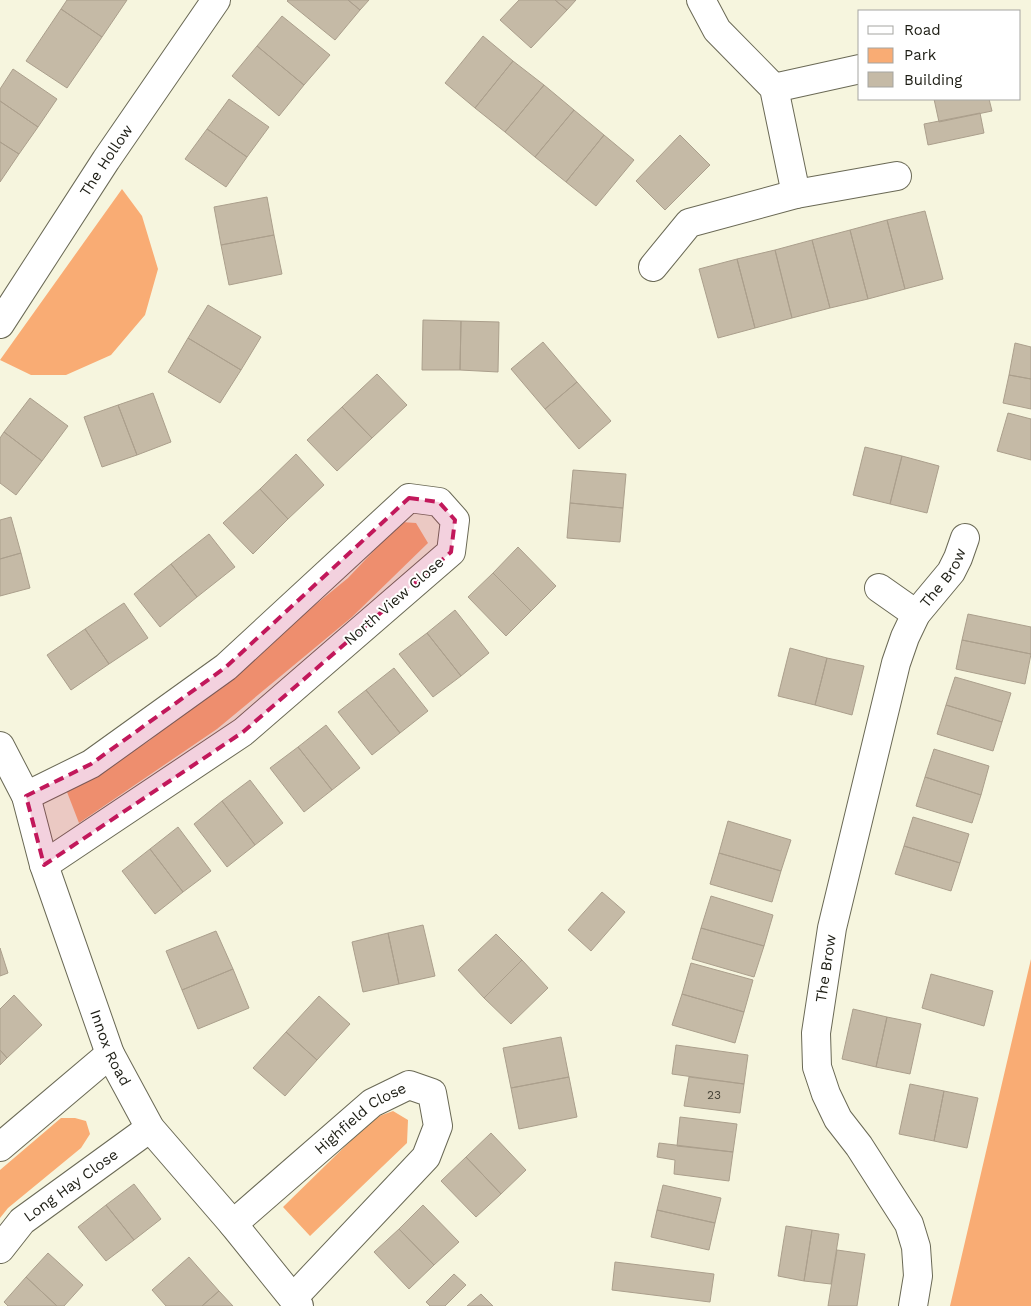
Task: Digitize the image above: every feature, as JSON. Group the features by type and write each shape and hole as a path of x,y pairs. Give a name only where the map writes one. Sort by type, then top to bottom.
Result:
{"street":[{"name":"The Hollow","path":"0,324 106,160 216,0"},
{"path":"701,0 717,30 774,88 796,194"},
{"path":"774,88 858,69"},
{"path":"653,267 689,223 796,194 897,176"},
{"name":"North View Close","path":"26,796 91,764 226,667 408,498 439,502 456,520 451,552 244,732 44,865"},
{"name":"The Brow","path":"913,1306 918,1276 916,1247 909,1224 859,1146 838,1119 826,1094 817,1067 816,1033 832,928 896,663 916,614 951,572 958,558 964,538"},
{"name":"The Brow","path":"879,588 916,614"},
{"name":"Innox Road","path":"0,746 26,796 44,865 110,1054 150,1128 234,1224 296,1302"},
{"path":"0,1147 110,1054"},
{"name":"Highfield Close","path":"234,1224 372,1103 409,1085 432,1093 438,1126 426,1157 296,1302"},
{"name":"Long Hay Close","path":"0,1249 22,1222 150,1128"}],"highlighted area":[{"path":"409,498 439,502 455,520 451,552 243,732 44,865 26,796 91,764 226,667"}],"green space":[{"path":"122,189 142,216 158,269 145,315 111,355 66,375 31,375 0,360"},
{"path":"401,522 416,523 428,543 352,617 217,729 79,823 67,792 149,741 348,578"},
{"path":"1031,959 1031,1306 950,1306"},
{"path":"393,1111 408,1120 407,1143 310,1236 283,1207 374,1118"},
{"path":"61,1118 75,1118 86,1121 90,1134 81,1148 8,1208 0,1218 0,1170"}],"building":[{"path":"67,0 127,0 102,37 61,9"},
{"path":"288,0 348,0 360,10 335,40"},
{"path":"348,0 369,0 360,10"},
{"path":"519,0 555,0 567,10 531,48 500,20"},
{"path":"555,0 576,0 567,10"},
{"path":"61,9 102,37 67,88 26,61"},
{"path":"282,16 330,55 304,85 257,46"},
{"path":"483,36 513,61 475,108 445,83"},
{"path":"257,46 304,85 279,116 232,76"},
{"path":"513,61 544,85 505,132 475,108"},
{"path":"13,69 57,99 38,127 0,101 0,89"},
{"path":"544,85 574,110 535,157 505,132"},
{"path":"229,99 269,127 247,157 207,129"},
{"path":"934,100 989,100 992,111 939,122"},
{"path":"0,101 38,127 19,154 0,142"},
{"path":"574,110 604,135 566,182 535,157"},
{"path":"980,113 984,133 928,145 924,124"},
{"path":"207,129 247,157 226,187 185,159"},
{"path":"604,135 634,160 596,206 566,182"},
{"path":"680,135 710,165 665,210 636,181"},
{"path":"0,142 19,154 0,182"},
{"path":"267,197 274,235 221,245 214,207"},
{"path":"925,211 943,279 905,289 887,220"},
{"path":"887,220 905,289 868,299 850,230"},
{"path":"850,230 868,299 830,308 812,240"},
{"path":"274,235 282,274 229,285 221,245"},
{"path":"812,240 830,308 792,318 775,250"},
{"path":"775,250 792,318 755,328 737,259"},
{"path":"737,259 755,328 718,338 699,269"},
{"path":"208,305 261,337 241,370 188,338"},
{"path":"423,320 461,321 460,370 422,370"},
{"path":"461,321 499,322 498,372 460,370"},
{"path":"188,338 241,370 220,403 168,372"},
{"path":"543,342 577,382 545,409 511,369"},
{"path":"1015,343 1031,347 1031,379 1009,375"},
{"path":"377,374 407,405 372,438 342,407"},
{"path":"1009,375 1031,379 1031,409 1003,403"},
{"path":"577,382 611,421 579,449 545,409"},
{"path":"153,393 171,442 137,455 118,405"},
{"path":"30,398 68,426 42,461 4,432"},
{"path":"118,405 137,455 102,467 84,417"},
{"path":"342,407 372,438 337,471 307,440"},
{"path":"1008,413 1031,419 1031,460 997,451"},
{"path":"4,432 42,461 16,495 0,483 0,438"},
{"path":"865,447 902,456 890,504 853,495"},
{"path":"296,454 324,485 288,519 260,489"},
{"path":"902,456 939,466 927,513 890,504"},
{"path":"573,470 626,474 623,508 570,503"},
{"path":"260,489 288,519 253,554 223,523"},
{"path":"570,503 623,508 620,542 567,538"},
{"path":"11,517 21,553 0,559 0,520"},
{"path":"209,534 235,567 197,597 171,564"},
{"path":"518,547 556,586 531,611 493,573"},
{"path":"21,553 30,588 0,596 0,559"},
{"path":"171,564 197,597 160,627 134,594"},
{"path":"493,573 531,611 506,636 468,597"},
{"path":"124,603 148,638 109,664 85,629"},
{"path":"455,610 489,653 461,676 427,633"},
{"path":"968,614 1031,627 1031,654 962,640"},
{"path":"85,629 109,664 71,690 47,655"},
{"path":"427,633 461,676 433,697 399,654"},
{"path":"962,640 1031,654 1025,684 956,669"},
{"path":"790,648 827,658 815,705 778,696"},
{"path":"827,658 864,666 852,715 815,705"},
{"path":"394,668 428,711 400,733 366,690"},
{"path":"955,677 1011,693 1002,722 946,705"},
{"path":"366,690 400,733 372,755 338,712"},
{"path":"946,705 1002,722 993,751 937,734"},
{"path":"326,725 360,768 332,790 298,747"},
{"path":"298,747 332,790 304,812 270,768"},
{"path":"934,749 989,766 981,795 925,777"},
{"path":"925,777 981,795 972,823 916,806"},
{"path":"250,780 283,823 255,845 222,801"},
{"path":"222,801 255,845 227,867 194,824"},
{"path":"913,817 969,834 960,863 904,846"},
{"path":"728,821 791,840 781,871 719,853"},
{"path":"178,827 211,871 183,892 150,849"},
{"path":"904,846 960,863 951,891 895,874"},
{"path":"150,849 183,892 155,914 122,871"},
{"path":"719,853 781,871 772,902 710,884"},
{"path":"602,892 625,912 591,951 568,930"},
{"path":"711,896 773,915 764,946 701,928"},
{"path":"423,925 435,976 399,984 388,933"},
{"path":"701,928 764,946 754,977 692,959"},
{"path":"216,931 233,969 182,990 166,951"},
{"path":"388,933 399,984 363,992 352,942"},
{"path":"496,934 522,960 484,998 458,970"},
{"path":"0,948 8,973 0,976"},
{"path":"522,960 548,988 511,1024 484,998"},
{"path":"691,963 753,980 744,1012 682,994"},
{"path":"233,969 249,1008 198,1029 182,990"},
{"path":"931,974 993,991 984,1026 922,1008"},
{"path":"682,994 744,1012 735,1043 672,1025"},
{"path":"14,995 42,1025 7,1058 0,1050 0,1009"},
{"path":"319,996 350,1024 317,1060 286,1032"},
{"path":"853,1009 887,1017 876,1067 842,1059"},
{"path":"887,1017 921,1024 910,1074 876,1067"},
{"path":"286,1032 317,1060 285,1096 253,1068"},
{"path":"561,1037 569,1077 511,1088 503,1048"},
{"path":"676,1045 748,1055 744,1084 672,1074"},
{"path":"0,1050 7,1058 0,1065"},
{"path":"569,1077 577,1117 519,1129 511,1088"},
{"path":"689,1077 744,1084 740,1113 684,1106"},
{"path":"910,1084 944,1091 934,1141 899,1134"},
{"path":"944,1091 978,1098 967,1148 934,1141"},
{"path":"680,1117 737,1124 733,1152 677,1146"},
{"path":"491,1133 526,1170 501,1194 466,1157"},
{"path":"659,1143 733,1152 729,1181 674,1174 675,1160 657,1157"},
{"path":"466,1157 501,1194 476,1217 441,1181"},
{"path":"134,1184 161,1219 134,1240 106,1205"},
{"path":"663,1185 721,1198 715,1223 657,1210"},
{"path":"106,1205 134,1240 106,1261 78,1227"},
{"path":"423,1205 459,1242 434,1265 399,1229"},
{"path":"657,1210 715,1223 709,1250 651,1237"},
{"path":"786,1226 812,1230 804,1281 778,1276"},
{"path":"399,1229 434,1265 409,1289 374,1252"},
{"path":"812,1230 839,1234 831,1284 804,1281"},
{"path":"837,1250 865,1254 857,1306 828,1306"},
{"path":"48,1253 83,1285 64,1306 57,1306 26,1277"},
{"path":"189,1257 219,1291 202,1306 166,1306 152,1290"},
{"path":"615,1262 714,1274 710,1302 612,1290"},
{"path":"454,1274 466,1285 445,1306 430,1306 426,1302"},
{"path":"26,1277 57,1306 8,1306 4,1302"},
{"path":"219,1291 233,1306 202,1306"},
{"path":"481,1294 493,1306 467,1306"}]}
